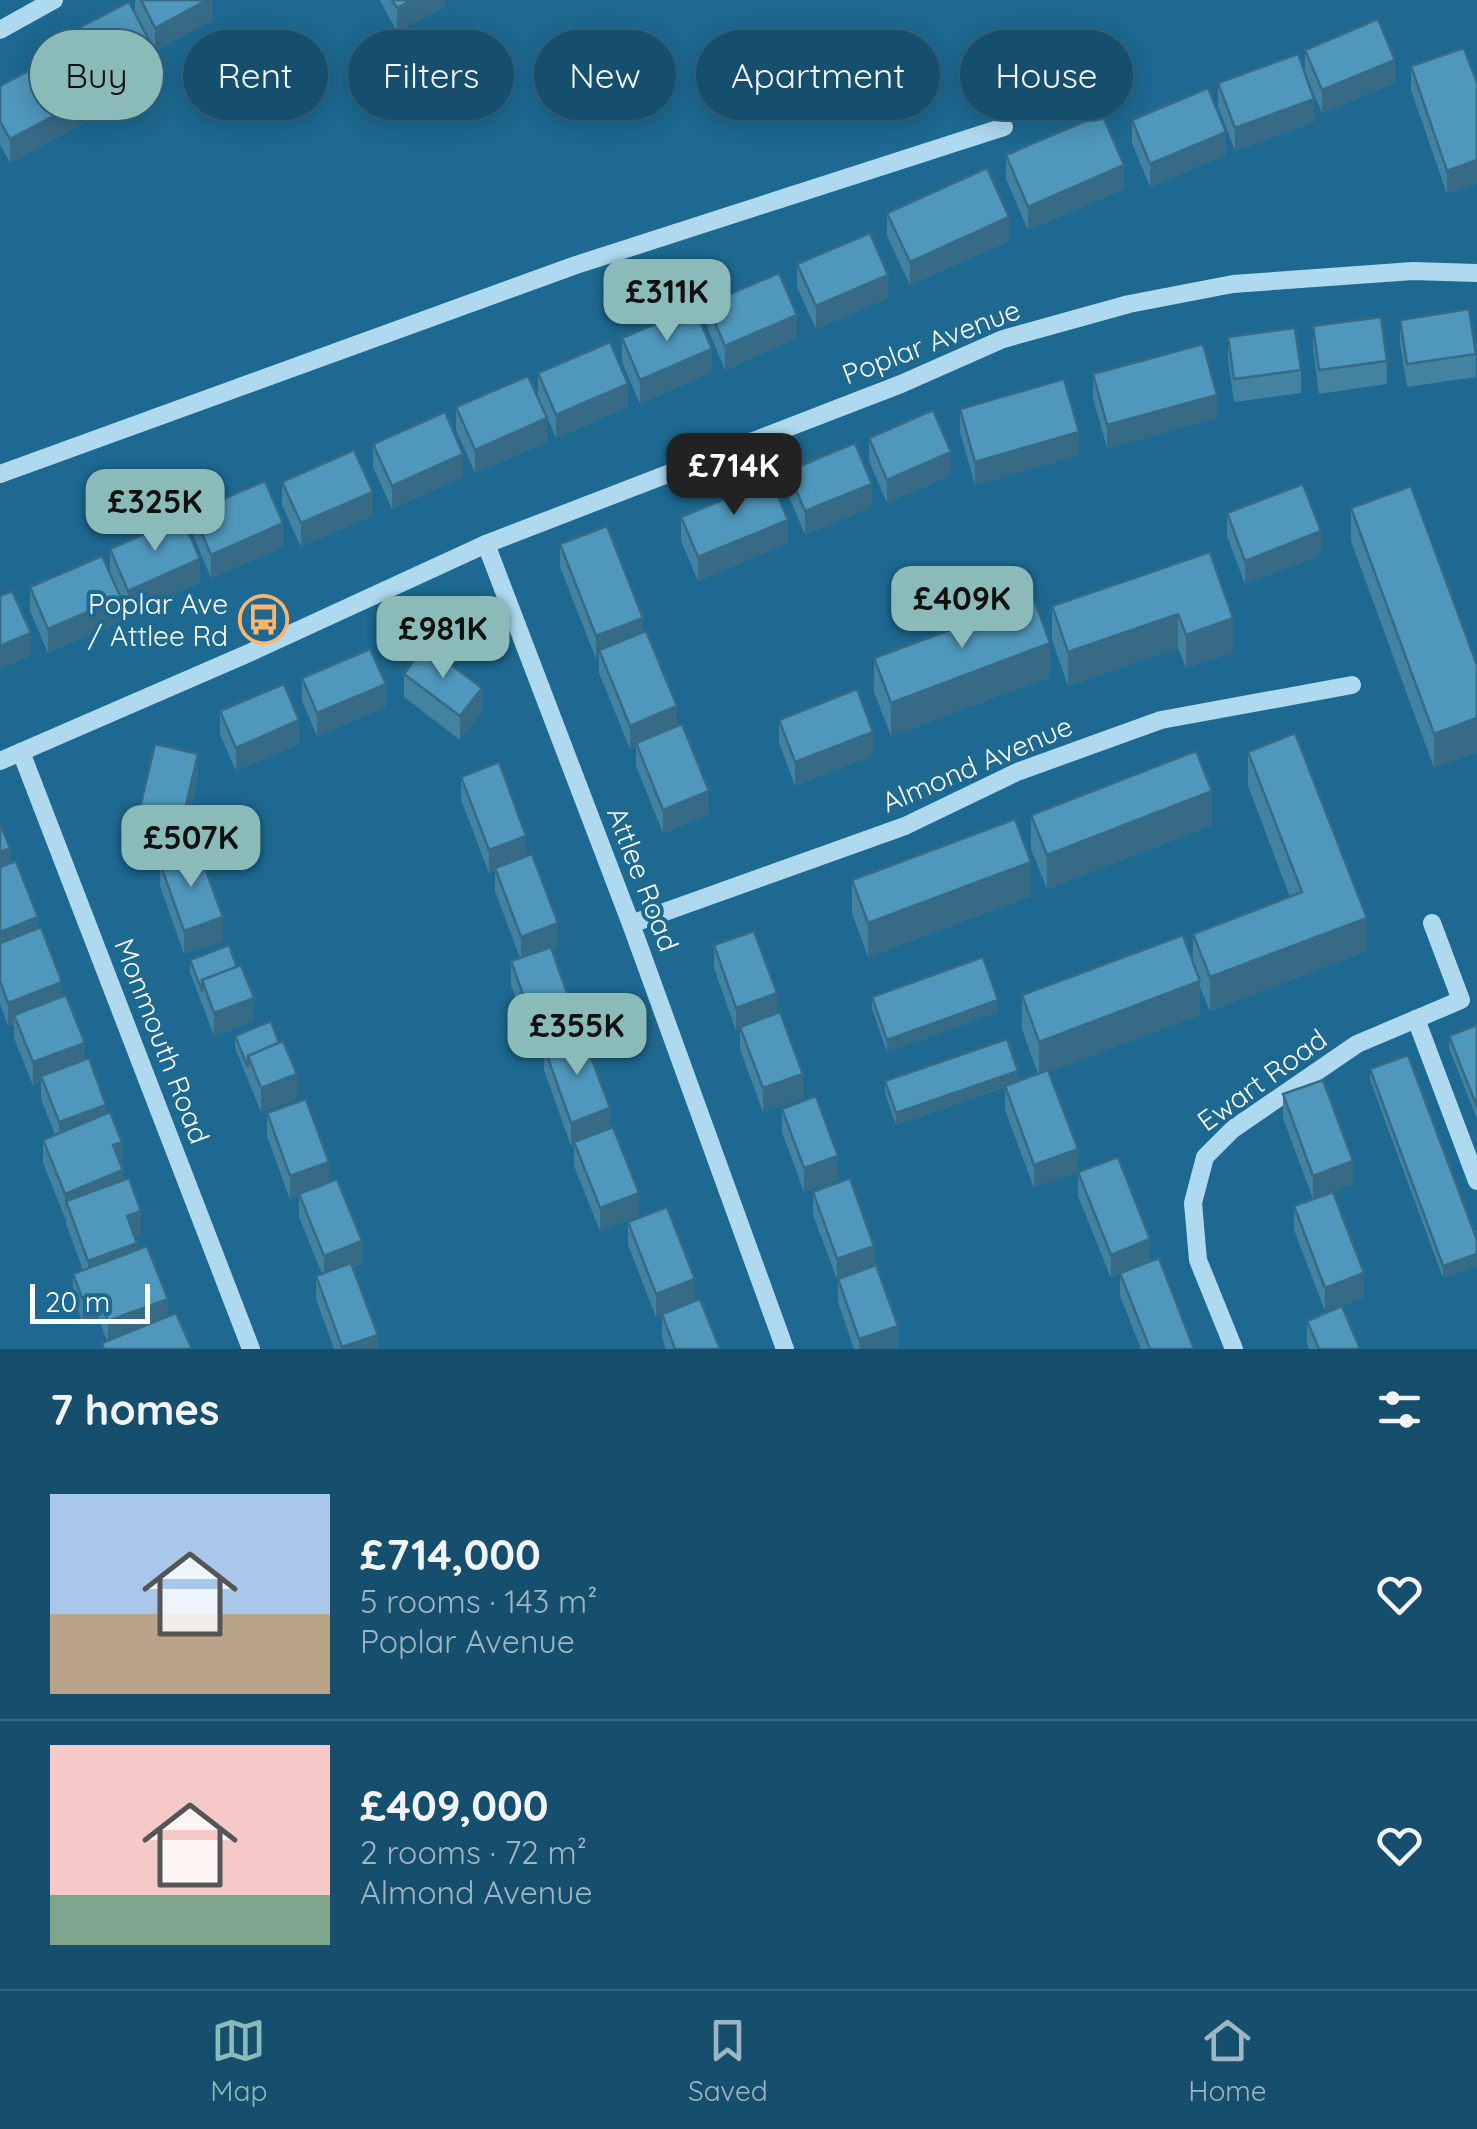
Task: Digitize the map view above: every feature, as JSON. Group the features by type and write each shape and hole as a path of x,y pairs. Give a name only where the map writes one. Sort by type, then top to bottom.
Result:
{"street":[{"path":"0,30 54,0"},
{"path":"0,474 576,264 1004,127"},
{"name":"Poplar Avenue","path":"0,761 486,544 1021,334 1129,304 1233,284 1413,271 1477,273"},
{"name":"Attlee Road","path":"486,544 631,924 785,1349"},
{"name":"Almond Avenue","path":"631,924 905,826 1018,772 1161,720 1352,685"},
{"name":"Monmouth Road","path":"21,752 251,1349"},
{"name":"Ewart Road","path":"1234,1349 1198,1260 1193,1203 1205,1157 1234,1129 1358,1044 1461,1000 1432,923"},
{"path":"1416,1019 1477,1181"}],"building":[{"path":"141,0 207,0 155,28"},
{"path":"392,0 412,0 397,8"},
{"path":"129,2 144,30 75,30"},
{"path":"1378,19 1395,60 1322,90 1305,50"},
{"path":"1464,48 1477,83 1477,160 1447,171 1411,66"},
{"path":"1298,54 1314,99 1235,128 1218,83"},
{"path":"30,70 30,120 46,120 10,139 0,121 0,86"},
{"path":"1208,88 1226,132 1150,164 1133,120"},
{"path":"1088,120 1105,120 1124,165 1028,207 1006,155"},
{"path":"987,168 1009,217 910,262 887,213"},
{"path":"870,233 888,275 816,306 797,264"},
{"path":"779,273 797,315 725,346 707,304"},
{"path":"694,307 712,349 640,380 622,338"},
{"path":"1469,309 1476,354 1407,364 1400,320"},
{"path":"1381,317 1387,361 1319,370 1313,326"},
{"path":"1295,328 1301,370 1234,379 1228,337"},
{"path":"610,342 628,384 556,415 538,373"},
{"path":"1203,344 1217,395 1107,425 1093,374"},
{"path":"528,376 547,418 475,450 456,407"},
{"path":"1064,379 1079,432 975,462 960,409"},
{"path":"933,410 951,452 887,480 869,438"},
{"path":"445,412 463,454 392,486 373,444"},
{"path":"855,443 872,484 805,511 788,471"},
{"path":"354,450 373,492 301,523 282,482"},
{"path":"771,480 788,520 698,557 681,517"},
{"path":"265,481 283,523 211,555 193,512"},
{"path":"1303,484 1321,531 1245,561 1227,513"},
{"path":"1411,486 1477,665 1477,718 1434,734 1351,508"},
{"path":"182,517 200,559 128,591 110,549"},
{"path":"607,526 643,618 596,636 560,544"},
{"path":"1210,552 1233,618 1186,635 1178,614 1068,652 1052,606"},
{"path":"102,556 121,598 48,629 30,587"},
{"path":"12,591 31,633 0,646 0,596"},
{"path":"1034,599 1050,643 891,703 874,658"},
{"path":"646,631 677,706 630,726 599,650"},
{"path":"425,645 482,688 460,716 404,674"},
{"path":"370,649 386,684 317,713 302,678"},
{"path":"284,684 299,720 236,748 220,711"},
{"path":"857,689 873,732 795,762 779,720"},
{"path":"682,724 709,791 663,810 636,743"},
{"path":"1295,733 1367,918 1210,977 1193,934 1302,892 1248,752"},
{"path":"155,744 198,754 182,822 139,812"},
{"path":"1196,751 1212,791 1047,855 1031,815"},
{"path":"499,762 526,836 489,850 461,777"},
{"path":"1015,819 1031,862 868,923 852,880"},
{"path":"0,823 10,848 0,852"},
{"path":"198,849 223,917 184,931 160,863"},
{"path":"532,854 558,923 521,937 495,868"},
{"path":"16,861 38,917 0,932 0,867"},
{"path":"41,927 62,982 8,1003 0,981 0,943"},
{"path":"754,931 777,993 736,1008 714,945"},
{"path":"1183,935 1200,981 1039,1042 1022,995"},
{"path":"229,945 237,967 202,980 202,991 190,960"},
{"path":"551,947 575,1016 536,1031 511,961"},
{"path":"983,957 998,1000 887,1040 872,997"},
{"path":"241,965 254,998 214,1013 202,980"},
{"path":"66,995 85,1043 33,1062 14,1015"},
{"path":"780,1012 803,1074 763,1088 740,1027"},
{"path":"271,1021 279,1043 248,1056 248,1067 235,1036"},
{"path":"1477,1025 1477,1107 1449,1036"},
{"path":"582,1033 610,1108 571,1123 544,1047"},
{"path":"1007,1039 1018,1071 896,1113 885,1081"},
{"path":"283,1041 297,1074 261,1088 248,1056"},
{"path":"1408,1055 1477,1240 1477,1254 1443,1266 1370,1069"},
{"path":"89,1058 106,1105 59,1122 41,1076"},
{"path":"1048,1070 1078,1149 1034,1165 1005,1086"},
{"path":"1323,1080 1353,1161 1313,1176 1283,1094"},
{"path":"816,1096 838,1156 804,1168 782,1109"},
{"path":"306,1099 329,1162 290,1176 267,1113"},
{"path":"110,1112 122,1142 113,1145 123,1170 65,1194 43,1140"},
{"path":"613,1127 639,1193 600,1208 574,1142"},
{"path":"1118,1157 1150,1239 1111,1255 1078,1172"},
{"path":"129,1178 141,1211 127,1216 137,1243 88,1261 66,1201"},
{"path":"850,1178 874,1246 837,1259 813,1192"},
{"path":"337,1179 362,1241 324,1256 299,1194"},
{"path":"1333,1192 1364,1273 1325,1288 1294,1206"},
{"path":"667,1207 695,1279 656,1294 628,1222"},
{"path":"147,1246 168,1299 108,1321 98,1294 83,1300 73,1274"},
{"path":"1159,1258 1194,1349 1150,1349 1120,1273"},
{"path":"351,1263 378,1335 342,1347 316,1276"},
{"path":"876,1265 898,1326 859,1339 838,1279"},
{"path":"700,1299 720,1349 675,1349 662,1314"},
{"path":"1342,1306 1360,1349 1319,1349 1307,1321"},
{"path":"176,1313 192,1349 104,1349 102,1343"}],"place":[{"name":"Poplar Ave / Attlee Rd","path":"263,620"}]}
